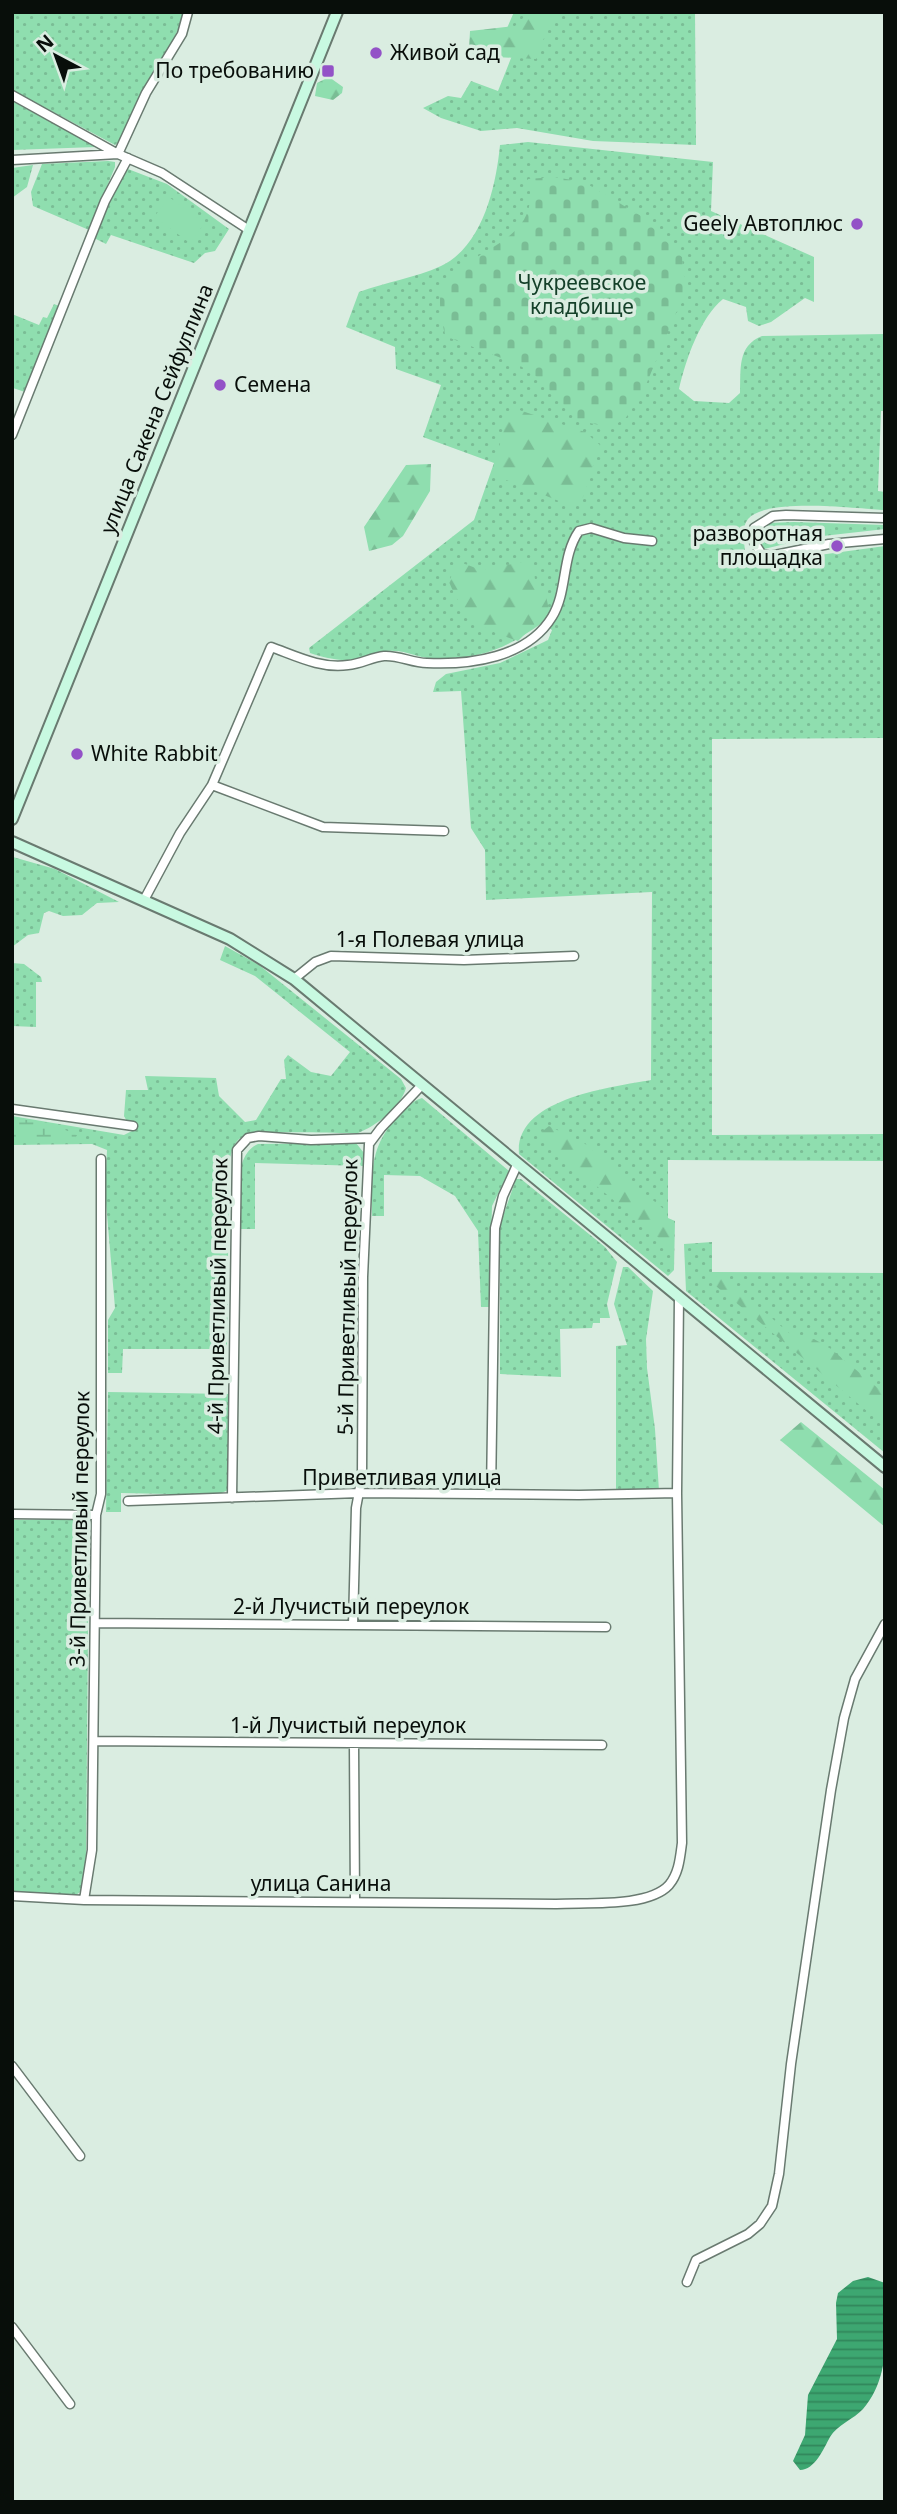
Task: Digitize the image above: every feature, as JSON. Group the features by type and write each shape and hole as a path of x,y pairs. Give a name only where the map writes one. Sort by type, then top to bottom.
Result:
{"main road":[{"name":"улица Сакена Сейфуллина","path":"12,819 337,12"},
{"path":"12,842 230,939 294,979 885,1466"}],"street":[{"path":"118,154 146,93 183,34 188,12"},
{"path":"12,95 118,154 162,173 249,230"},
{"path":"12,160 118,154"},
{"path":"12,435 105,201 128,158"},
{"path":"885,518 773,516 754,528 752,539 761,553 769,556 829,544 885,539"},
{"path":"144,900 180,833 212,785 271,647 322,665 338,666 383,656 425,664 495,658 523,645 551,619 560,601 570,544 579,531 591,528 624,538 652,541"},
{"path":"212,785 311,825 444,831"},
{"name":"1-я Полевая улица","path":"294,979 315,962 331,956 464,960 574,956"},
{"path":"372,1138 422,1085"},
{"path":"12,1109 133,1126"},
{"name":"4-й Приветливый переулок","path":"232,1498 237,1150 248,1138 259,1136 311,1140 372,1138"},
{"name":"5-й Приветливый переулок","path":"353,1625 362,1476 363,1277 372,1138"},
{"name":"3-й Приветливый переулок","path":"84,1900 92,1850 96,1515 101,1494 101,1158"},
{"path":"491,1494 495,1228 503,1196 517,1165"},
{"name":"улица Санина","path":"12,1896 84,1900 556,1903 630,1901 652,1896 667,1887 680,1863 682,1843 677,1493 679,1297"},
{"name":"Приветливая улица","path":"128,1501 359,1493 677,1493"},
{"path":"12,1514 96,1515"},
{"name":"2-й Лучистый переулок","path":"95,1623 606,1627"},
{"path":"687,2282 696,2260 748,2234 760,2224 772,2206 779,2174 791,2064 831,1790 844,1718 855,1679 885,1624"},
{"name":"1-й Лучистый переулок","path":"94,1741 602,1745"},
{"path":"354,1744 355,1902"},
{"path":"12,2066 80,2156"},
{"path":"12,2327 70,2404"}],"green space":[{"path":"12,12 185,12 171,45 121,140 115,145 12,90"},
{"path":"514,12 695,12 696,145 593,141 517,128 481,131 441,118 423,108 448,96 461,98 471,81 498,91 515,48 500,44"},
{"path":"525,12 554,12 536,59 475,56 469,49 470,31 515,26 525,16"},
{"path":"329,77 343,87 342,93 333,100 315,96 317,83"},
{"path":"12,101 96,147 12,150"},
{"path":"528,142 713,162 711,211 814,257 814,302 805,298 771,322 759,326 748,321 746,307 723,299 715,307 695,340 679,389 694,401 729,403 740,393 744,352 754,340 762,336 885,334 885,411 881,411 878,491 885,492 885,510 813,506 773,508 758,512 748,519 744,526 745,551 758,562 773,566 812,556 885,546 885,738 712,739 712,1135 885,1134 885,1161 668,1160 668,1218 675,1221 674,1270 668,1276 519,1154 522,1135 532,1120 549,1108 591,1092 651,1080 652,892 486,900 485,850 471,828 461,691 433,692 436,682 446,674 500,663 548,640 552,630 542,623 503,646 463,657 426,658 389,651 358,659 340,660 310,653 309,648 474,520 494,463 423,437 441,385 396,369 395,347 346,327 359,292 431,270 455,257 477,230 485,213 495,178 500,145"},
{"path":"115,162 115,167 89,230 33,206 31,192 42,164"},
{"path":"33,165 27,187 12,198 12,168"},
{"path":"128,169 167,184 229,229 215,251 205,253 194,263 111,235 106,244 94,238 111,195"},
{"name":"Чукреевское кладбище","path":"554,177 584,182 641,216 682,257 686,295 643,392 625,419 610,427 579,421 537,377 519,365 445,336 440,305 443,287 455,273 515,231 525,217 530,201 528,179"},
{"path":"169,197 205,223 190,243 154,217"},
{"path":"54,304 59,306 25,392 13,388 12,314 39,325 43,317 47,318"},
{"path":"516,409 585,432 600,445 583,497 569,505 501,478 493,468 507,419"},
{"path":"431,464 430,491 403,536 392,545 369,551 364,527 406,465"},
{"path":"768,523 885,525 885,529 814,537 764,549 757,533"},
{"path":"532,560 536,586 546,596 549,610 518,641 493,632 475,621 461,605 449,582 457,561 481,570"},
{"path":"13,857 55,869 119,902 97,903 82,915 63,916 49,911 44,913 39,933 28,935 12,947"},
{"path":"225,946 259,965 401,1079 406,1088 399,1102 387,1115 358,1133 275,1133 246,1136 238,1140 232,1151 229,1171 227,1349 123,1349 122,1373 108,1373 108,1320 115,1308 105,1191 107,1150 92,1144 12,1145 12,1116 124,1135 132,1131 124,1116 126,1090 148,1090 145,1076 216,1078 219,1096 245,1122 256,1120 281,1079 286,1079 284,1060 288,1055 311,1072 331,1076 350,1052 255,976 220,960"},
{"path":"12,963 24,964 41,977 42,982 36,982 36,1027 12,1026"},
{"path":"422,1098 509,1171 492,1206 489,1307 481,1307 478,1231 455,1196 420,1176 384,1175 384,1216 372,1216 374,1164 380,1141 402,1111"},
{"path":"12,1118 49,1123 77,1135 75,1139 12,1139"},
{"path":"549,1126 584,1143 666,1211 666,1219 672,1226 672,1249 557,1153 539,1134"},
{"path":"356,1143 364,1153 363,1166 255,1163 255,1229 240,1229 240,1170 249,1150 258,1144"},
{"path":"516,1179 521,1179 605,1247 617,1262 607,1304 610,1318 600,1318 600,1323 593,1323 592,1328 560,1329 561,1377 500,1374 500,1225"},
{"path":"712,1242 712,1272 885,1273 885,1453 686,1291 684,1244"},
{"path":"623,1267 628,1267 653,1291 646,1339 659,1491 616,1490 616,1346 627,1345 614,1304"},
{"path":"719,1273 796,1339 814,1339 831,1349 885,1394 885,1426 711,1282"},
{"path":"108,1392 229,1394 228,1490 217,1495 121,1493 121,1512 106,1512"},
{"path":"801,1422 885,1490 885,1527 780,1440"},
{"path":"89,1519 86,1855 82,1891 74,1896 12,1894 12,1520"}],"shaded area":[{"path":"868,2277 885,2283 885,2349 879,2381 873,2396 863,2409 833,2433 815,2462 800,2470 793,2461 805,2435 808,2395 837,2339 838,2293 853,2281"}],"place":[{"name":"Живой сад","path":"376,53"},
{"name":"По требованию","path":"328,71"},
{"name":"Geely Автоплюс","path":"857,224"},
{"name":"Семена","path":"220,385"},
{"name":"разворотная площадка","path":"837,546"},
{"name":"White Rabbit","path":"77,754"}]}
